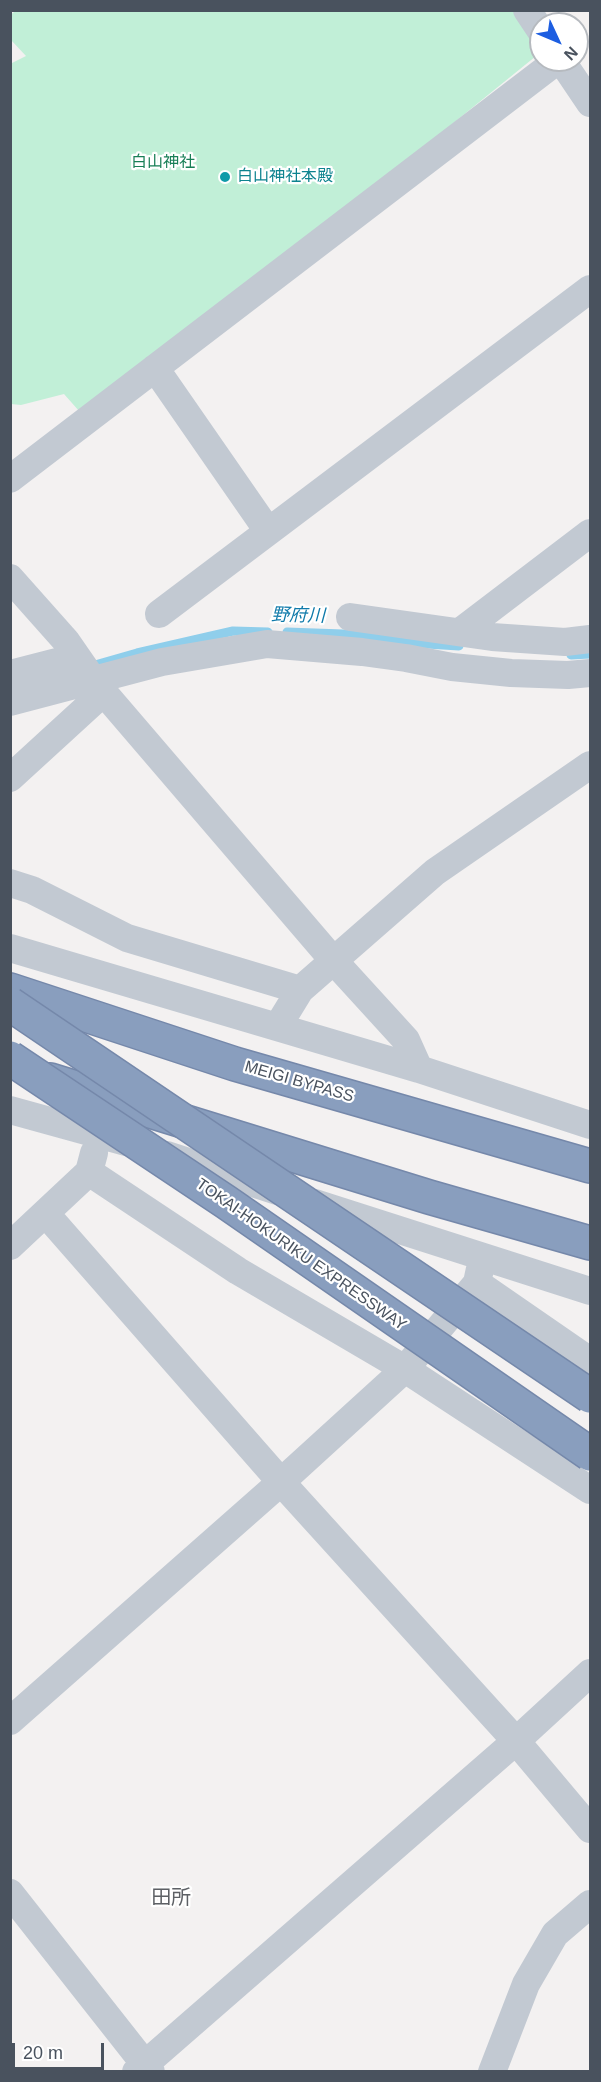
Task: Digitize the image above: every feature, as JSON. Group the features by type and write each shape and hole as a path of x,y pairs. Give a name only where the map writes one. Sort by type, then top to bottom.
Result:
{"highway":[{"name":"MEIGI BYPASS","path":"10,990 235,1064 591,1166"},
{"path":"10,1004 591,1396"},
{"name":"TOKAI-HOKURIKU EXPRESSWAY","path":"10,1058 226,1202 591,1454"},
{"path":"10,1070 226,1202"},
{"path":"10,1070 591,1243"}],"street":[{"path":"10,479 544,72"},
{"path":"569,72 591,103"},
{"path":"159,614 591,289"},
{"path":"155,368 268,531"},
{"path":"460,632 591,533"},
{"path":"10,578 66,641 89,673 333,960 406,1040 419,1069"},
{"path":"350,617 492,637 565,642 591,639"},
{"path":"10,674 89,673 267,644 362,652 452,667 512,673 568,675 591,672"},
{"path":"10,702 89,673"},
{"path":"10,778 89,673"},
{"path":"278,1026 300,990 435,872 591,765"},
{"path":"10,883 32,890 127,938 300,990"},
{"path":"10,948 278,1026 591,1125"},
{"path":"10,1110 99,1134 480,1270 591,1291"},
{"path":"10,1246 89,1172 99,1134"},
{"path":"89,1172 238,1271 405,1369 591,1490"},
{"path":"46,1214 281,1482 516,1741 591,1829"},
{"path":"480,1270 591,1361"},
{"path":"10,1721 281,1482 405,1369 480,1270"},
{"path":"10,1893 144,2069 591,1673"},
{"path":"492,2072 526,1984 543,1954 555,1934 591,1904"}],"green space":[{"name":"白山神社","path":"17,10 524,11 529,17 529,62 87,420 64,394 21,405 11,404 10,64 26,56 11,40 10,15"}],"waterway":[{"name":"野府川","path":"88,667 233,631 268,632"},
{"name":"野府川","path":"287,632 343,634 411,643 459,646"},
{"name":"野府川","path":"571,655 590,654"}],"place":[{"name":"白山神社本殿","path":"225,177"}],"district":[{"name":"田所","path":"171,1898"}]}
